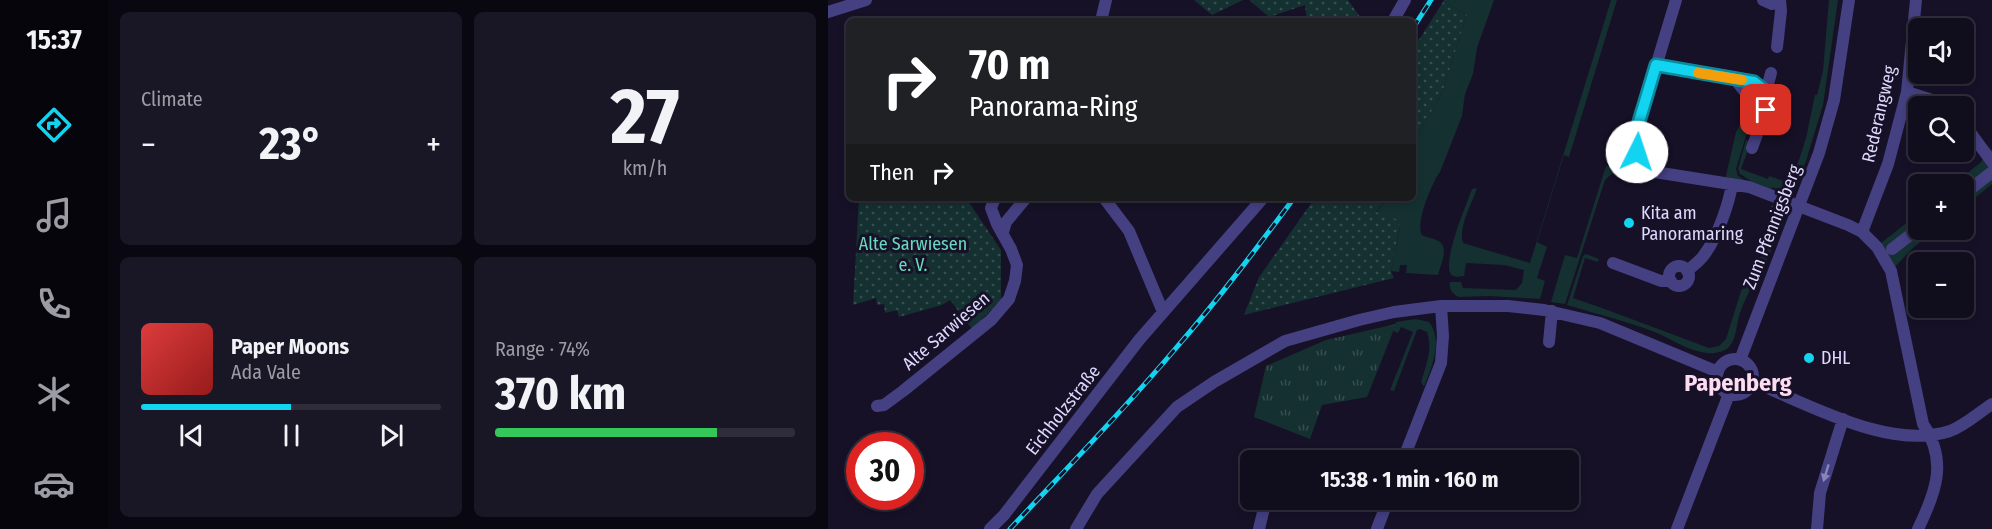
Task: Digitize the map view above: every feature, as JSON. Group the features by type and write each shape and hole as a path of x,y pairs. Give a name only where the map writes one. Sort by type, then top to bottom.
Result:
{"street":[{"path":"828,12 866,0"},
{"path":"1102,18 1106,0"},
{"path":"1395,18 1405,0"},
{"path":"1676,0 1635,135 1640,159 1650,169 1662,174 1756,189 1862,232 1877,247 1891,271 1923,424 1931,435 1938,456 1936,483 1918,529"},
{"path":"1763,0 1772,4 1778,0 1781,11 1777,47"},
{"name":"Zum Pfennigsberg","path":"1740,360 1819,153 1834,100 1849,0"},
{"name":"Rederangweg","path":"1862,232 1888,164 1906,92 1916,0"},
{"path":"1656,65 1758,84 1764,90 1766,110 1752,148"},
{"path":"1765,95 1771,73"},
{"path":"1906,92 1919,96"},
{"path":"1974,138 1992,162"},
{"path":"1974,186 1992,172"},
{"path":"1613,263 1661,281 1684,285 1688,280 1688,271 1709,247 1730,199 1732,184"},
{"name":"Alte Sarwiesen","path":"877,406 884,405 903,391 991,320 1009,299 1016,281 1017,265 1004,232 997,224 991,208 994,201"},
{"path":"1004,232 1006,222 1024,201"},
{"path":"1106,201 1129,231 1162,312"},
{"name":"Eichholzstraße","path":"990,529 1004,515 1162,312 1260,201"},
{"path":"1892,249 1908,237"},
{"path":"1076,529 1097,494 1177,407 1214,382 1285,341 1394,312 1441,306 1508,306 1552,311 1600,323 1718,372"},
{"path":"1407,450 1441,363 1443,336 1441,306"},
{"path":"1549,342 1552,311"},
{"path":"1728,360 1740,360 1748,365 1753,373 1753,382 1746,392 1729,394 1719,385 1718,372 1728,360"},
{"path":"1753,382 1843,419 1891,434 1931,435 1949,431 1965,424 1992,404"},
{"path":"1677,529 1729,394"},
{"path":"1817,529 1820,493 1843,419"},
{"path":"1259,529 1264,510"},
{"path":"1377,529 1384,510"}],"green space":[{"path":"1194,0 1243,0 1212,15"},
{"path":"1249,0 1348,0 1361,18 1307,18 1305,5 1269,17"},
{"path":"1444,0 1494,0 1477,48 1473,74 1465,94 1462,116 1440,172 1429,193 1421,222 1422,235 1443,245 1443,258 1438,275 1406,273 1407,265 1400,265 1399,272 1391,271 1401,222 1376,213 1385,201 1416,201 1416,138 1442,93 1467,14 1443,2"},
{"path":"1611,0 1617,0 1569,157 1564,155 1537,242 1547,247 1537,278 1545,281 1540,299 1457,296 1451,289 1450,282 1461,282 1463,288 1516,290 1522,283 1524,270 1504,265 1466,263 1464,276 1451,275 1450,258 1456,233 1472,189 1477,188 1464,222 1463,243 1530,263"},
{"path":"1829,0 1838,0 1823,105 1806,161 1792,195 1775,192 1776,189 1773,187 1771,190 1751,184 1751,181 1740,174 1738,169 1746,140 1751,142 1741,169 1768,179 1769,176 1787,182 1799,160 1823,71"},
{"path":"1443,2 1467,14 1442,93 1416,138 1416,44"},
{"path":"1751,105 1755,106 1736,169 1738,176 1748,182 1725,180 1736,132"},
{"path":"1992,149 1992,184 1974,199 1974,174 1966,174"},
{"path":"1606,166 1618,168 1605,180 1565,304 1551,302 1565,255 1577,258"},
{"name":"Alte Sarwiesen e. V.","path":"859,201 968,201 1001,250 1001,300 972,329 950,300 942,305 899,317 897,310 885,313 884,304 877,305 876,298 853,305"},
{"path":"1313,201 1385,201 1376,212 1401,221 1391,271 1394,278 1244,315 1259,277"},
{"path":"1771,205 1780,209 1781,215 1776,241 1744,302 1734,339 1724,350 1710,353 1700,352 1647,329 1567,305 1583,256 1586,254 1599,259 1598,262 1585,258 1573,298 1709,348 1719,346 1726,339 1741,291 1759,260 1770,234 1777,214 1771,209"},
{"path":"1908,222 1908,240 1923,240 1908,252 1891,271 1881,243"},
{"path":"1416,319 1429,322 1436,338 1430,372 1424,387 1421,382 1428,357 1429,339 1427,332 1420,329 1417,330 1394,391 1390,390 1413,332 1401,327 1398,333 1393,331 1396,322"},
{"path":"1396,324 1367,397 1322,405 1310,439 1254,417 1266,366 1326,340"}],"railway":[{"path":"1416,23 1431,0"},
{"path":"1010,529 1094,440 1192,330 1292,201"}],"slow traffic":[{"path":"1698,73 1742,80"}],"place":[{"name":"Kita am Panoramaring","path":"1629,223"},
{"name":"DHL","path":"1809,358"}],"district":[{"name":"Papenberg","path":"1738,383"}],"route":[{"path":"1637,152 1635,135 1656,65 1754,82 1762,86 1764,90 1766,110"}]}
